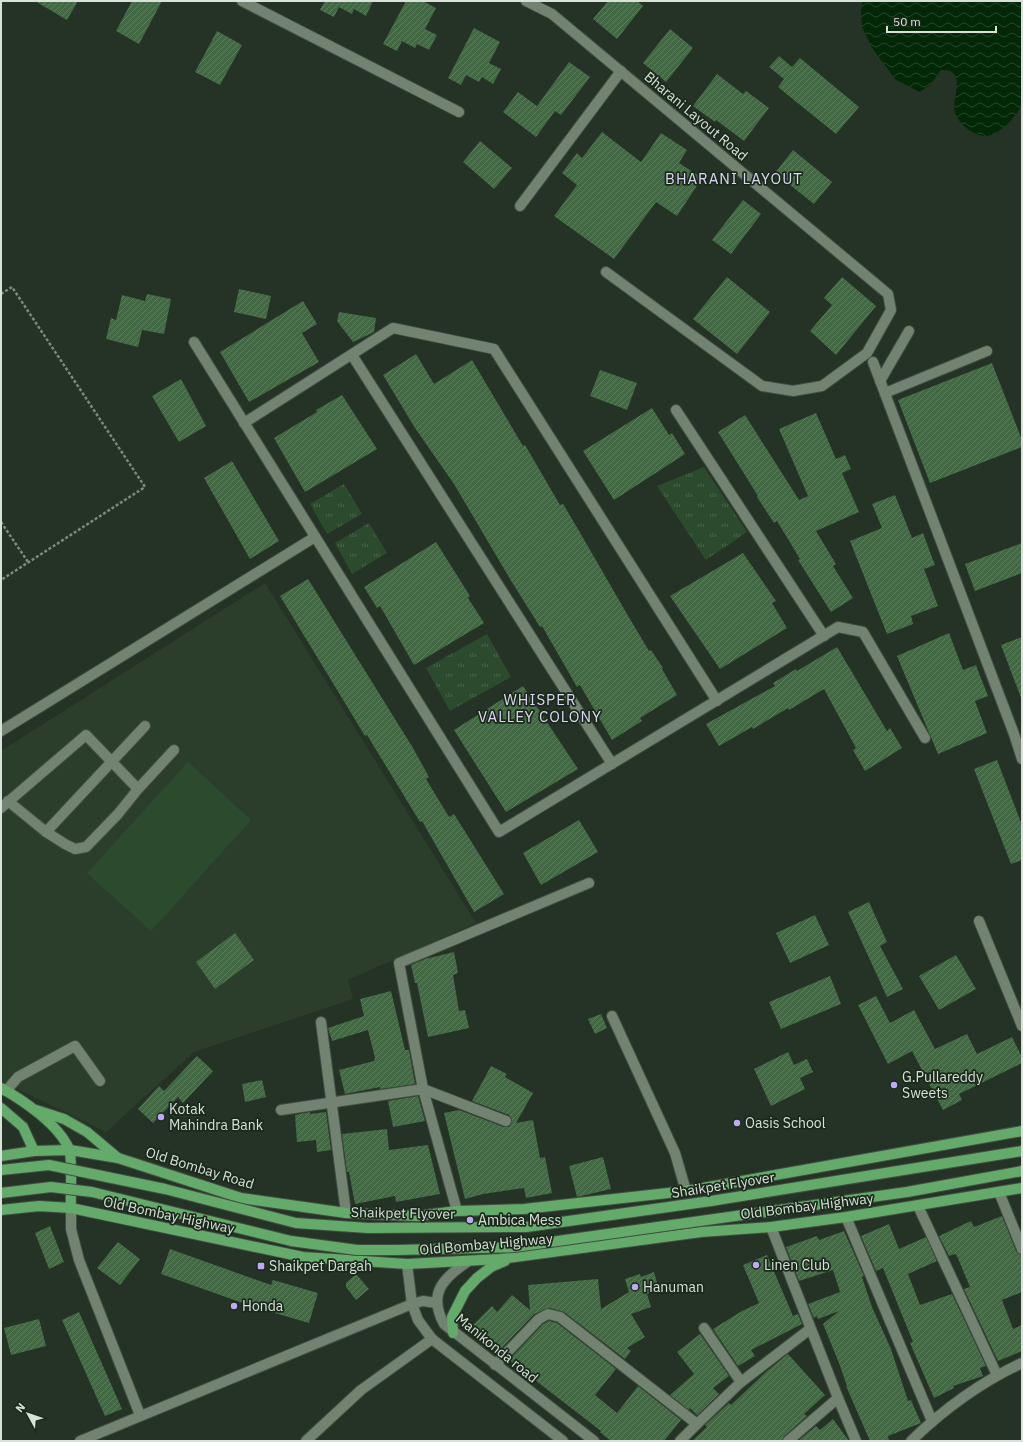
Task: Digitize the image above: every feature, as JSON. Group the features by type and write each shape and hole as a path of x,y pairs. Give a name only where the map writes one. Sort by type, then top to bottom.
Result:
{"main road":[{"path":"4,1089 32,1109 60,1133 70,1150 70,1208"},
{"path":"1,1108 23,1127 34,1150"},
{"path":"32,1109 64,1118 87,1132 118,1158"},
{"path":"457,1211 524,1209 686,1191 1022,1131"},
{"name":"Old Bombay Road","path":"1,1156 34,1150 70,1150 118,1158 241,1198 346,1213 417,1216 457,1211"},
{"name":"Shaikpet Flyover","path":"1,1170 49,1165 165,1189 296,1223 368,1228 526,1227 711,1201 1022,1150"},
{"path":"1,1193 51,1187 92,1192 291,1241 357,1250 413,1250 515,1247 907,1192 1022,1171"},
{"name":"Old Bombay Highway","path":"1,1210 39,1206 70,1208 303,1257 407,1264 467,1262 512,1258 701,1232 771,1227 918,1206 1022,1188"},
{"path":"453,1333 452,1317 465,1291 476,1278 491,1267 512,1258"}],"street":[{"path":"242,1 459,112"},
{"name":"Bharani Layout Road","path":"526,1 552,14 888,294 891,310 867,352 822,386 793,391 762,386 606,272"},
{"path":"520,206 621,71"},
{"path":"244,423 393,328 494,348 717,701"},
{"path":"880,381 909,331"},
{"path":"194,342 499,832 838,627 863,632 925,738"},
{"path":"885,393 987,351"},
{"path":"352,355 612,764"},
{"path":"872,362 1018,733 1022,759"},
{"path":"676,410 824,636"},
{"path":"1,731 315,537"},
{"path":"46,832 145,726"},
{"path":"138,789 86,735 4,804 75,849 86,847 118,814 138,789 174,750"},
{"path":"457,1211 423,1089 399,962 589,883"},
{"path":"979,921 1022,1026"},
{"path":"612,1016 675,1153 686,1191"},
{"path":"321,1022 346,1213"},
{"path":"4,1089 18,1077 75,1046 100,1081"},
{"path":"281,1110 423,1089 506,1121"},
{"path":"999,1192 1022,1249"},
{"path":"918,1206 997,1375"},
{"path":"70,1208 71,1229 78,1260 140,1415"},
{"path":"846,1217 932,1421"},
{"path":"771,1227 810,1330 856,1441"},
{"path":"80,1441 412,1304 423,1301 436,1303 439,1290 446,1280 453,1271 467,1262"},
{"path":"407,1264 412,1304 418,1320 432,1339 563,1441"},
{"name":"Manikonda road","path":"436,1303 444,1324 453,1333 594,1441"},
{"path":"495,1366 539,1319 548,1314 553,1314 560,1317 697,1424"},
{"path":"704,1328 741,1382"},
{"path":"680,1441 741,1382 810,1330"},
{"path":"306,1441 361,1390 432,1339"},
{"path":"910,1441 932,1421 997,1375 1022,1363"},
{"path":"788,1441 838,1398"}],"path":[{"path":"1,294 12,287 145,487 1,580"},
{"path":"1,522 28,562"}],"shaded area":[{"path":"265,583 476,923 348,980 353,999 194,1052 106,1132 1,1081 1,751"}],"green space":[{"path":"704,467 747,532 706,560 657,486"},
{"path":"344,484 362,514 327,534 310,504"},
{"path":"369,523 387,553 352,574 335,543"},
{"path":"487,634 511,677 450,711 426,668"},
{"path":"188,762 251,820 151,931 87,873"}],"water":[{"path":"863,1 1022,1 1022,102 1017,113 1007,125 995,134 989,136 978,135 964,126 957,118 955,113 954,108 957,83 954,74 949,71 941,70 931,84 920,92 896,80 872,48 862,27 861,11"}],"building":[{"path":"35,1 78,1 67,20"},
{"path":"132,1 162,1 139,44 116,31"},
{"path":"325,1 373,1 366,16 354,9 352,14 339,7 334,17 320,10"},
{"path":"406,1 423,1 436,8 425,29 437,35 429,50 417,44 415,48 402,41 397,51 383,44"},
{"path":"608,1 637,1 643,6 617,39 593,19"},
{"path":"474,28 500,42 489,63 501,69 493,84 482,77 479,82 466,75 461,85 448,78"},
{"path":"670,29 693,48 666,82 643,63"},
{"path":"217,31 242,45 220,85 195,72"},
{"path":"779,56 792,67 800,58 859,107 836,134 778,87 784,79 769,67"},
{"path":"569,62 590,77 561,115 555,111 536,137 503,112 518,92 537,106"},
{"path":"717,74 743,94 746,91 769,108 744,141 716,120 715,122 693,106"},
{"path":"602,132 641,162 661,133 687,150 679,163 702,178 677,216 656,202 614,259 554,216 577,185 562,173 577,153 582,158"},
{"path":"480,141 512,168 494,189 463,162"},
{"path":"793,150 832,182 814,204 775,173"},
{"path":"743,200 761,214 731,254 712,240"},
{"path":"727,277 770,312 737,354 693,319"},
{"path":"842,277 876,306 836,355 810,331 832,305 824,298"},
{"path":"239,289 271,296 266,319 234,312"},
{"path":"147,294 171,299 164,334 142,330 138,347 106,339 111,318 116,320 122,295 145,301"},
{"path":"303,301 317,324 302,333 319,362 249,402 220,352"},
{"path":"339,312 376,318 374,332 353,342 337,321"},
{"path":"416,354 434,384 472,360 523,446 525,445 560,505 563,504 649,651 651,650 663,668 662,669 677,695 640,718 642,721 612,740 580,685 577,687 542,626 540,627 510,579 454,484 415,428 383,375"},
{"path":"992,363 1022,440 1022,447 930,483 898,400"},
{"path":"600,370 637,383 627,410 590,396"},
{"path":"181,379 206,426 179,442 152,396"},
{"path":"342,395 377,449 305,492 274,438 317,412 316,410"},
{"path":"652,408 669,435 672,433 685,454 614,500 583,451"},
{"path":"816,413 836,459 845,455 851,469 842,473 859,512 816,531 836,564 833,566 853,598 831,612 798,560 800,559 777,521 774,523 718,432 745,415 799,500 808,496 779,429"},
{"path":"232,461 279,541 250,559 204,478"},
{"path":"895,495 912,538 923,533 935,565 924,569 938,606 911,616 913,624 887,634 850,541 882,528 872,504"},
{"path":"436,542 470,596 468,598 484,623 414,665 380,606 377,608 364,587"},
{"path":"1022,543 1022,573 975,591 965,564"},
{"path":"743,553 776,601 772,603 787,628 720,669 670,596"},
{"path":"308,579 413,748 429,777 426,779 449,817 454,814 504,894 474,912 422,821 420,822 367,735 365,736 280,596"},
{"path":"949,633 963,670 976,665 988,696 975,701 987,733 938,754 897,656"},
{"path":"1022,637 1022,697 1021,698 1001,645"},
{"path":"837,647 887,731 890,728 902,748 865,771 853,750 856,748 824,689 789,710 788,708 753,729 752,727 719,746 706,724 775,686 773,683 796,669 797,671"},
{"path":"523,686 578,769 506,812 454,730"},
{"path":"997,760 1022,825 1022,860 1011,864 974,769"},
{"path":"579,820 598,852 541,885 523,853"},
{"path":"869,902 887,942 880,946 903,989 887,997 848,912"},
{"path":"815,915 829,945 790,963 776,933"},
{"path":"235,933 254,960 215,989 196,962"},
{"path":"454,952 458,973 453,975 459,1011 465,1010 469,1028 428,1037 417,983 415,983 411,965 425,959"},
{"path":"956,955 976,989 939,1010 919,976"},
{"path":"830,976 841,1004 781,1029 769,1002"},
{"path":"391,991 405,1050 409,1050 415,1084 380,1089 380,1087 345,1094 339,1070 374,1061 375,1058 368,1030 332,1041 328,1028 364,1016 360,999"},
{"path":"876,996 890,1023 914,1010 935,1049 967,1034 977,1054 1012,1037 1022,1057 1022,1063 959,1094 962,1100 943,1110 912,1051 888,1064 858,1005"},
{"path":"601,1014 607,1028 595,1034 588,1019"},
{"path":"788,1052 794,1065 807,1059 813,1072 800,1078 805,1089 771,1106 754,1069"},
{"path":"197,1056 213,1071 183,1103 178,1097 153,1123 138,1109 159,1086 164,1091"},
{"path":"491,1066 507,1074 505,1077 533,1093 516,1123 533,1120 540,1158 545,1157 552,1193 526,1198 524,1188 483,1194 465,1199 444,1113 459,1110 504,1127 510,1126 512,1120 509,1115 472,1101"},
{"path":"262,1080 266,1097 245,1102 242,1084"},
{"path":"418,1096 425,1121 393,1127 388,1101"},
{"path":"310,1112 310,1114 326,1112 331,1150 317,1152 316,1140 297,1142 295,1115"},
{"path":"387,1129 389,1150 428,1145 440,1194 396,1202 395,1196 355,1204 349,1172 347,1172 342,1134"},
{"path":"603,1157 611,1189 577,1197 569,1166"},
{"path":"1002,1216 1016,1251 1022,1255 1022,1292 1002,1300 1013,1329 1022,1325 1022,1351 998,1361 964,1289 970,1287 957,1256 955,1254 949,1256 939,1236 971,1221 974,1227"},
{"path":"889,1224 899,1249 926,1237 937,1261 908,1274 920,1305 952,1294 986,1366 980,1368 983,1376 953,1386 954,1388 934,1398 910,1343 913,1342 883,1268 876,1271 861,1236"},
{"path":"50,1226 64,1262 49,1269 35,1233"},
{"path":"844,1231 864,1276 862,1277 872,1307 891,1349 908,1401 911,1400 921,1423 888,1436 889,1441 870,1441 846,1386 839,1363 823,1324 839,1311 818,1319 817,1316 814,1318 808,1304 840,1292 833,1270 799,1281 786,1247 817,1236 819,1240"},
{"path":"118,1242 140,1259 120,1285 97,1268"},
{"path":"170,1249 271,1285 273,1280 318,1293 309,1323 254,1307 161,1274"},
{"path":"767,1255 793,1316 798,1314 802,1324 751,1350 755,1356 738,1366 713,1329 742,1311 759,1303 743,1265"},
{"path":"654,1272 659,1290 647,1294 651,1307 631,1314 645,1337 627,1348 631,1351 625,1359 564,1312 550,1308 534,1314 496,1354 470,1328 492,1306 497,1312 512,1295 530,1310 528,1285 598,1279 601,1309 629,1292 625,1279 640,1274 641,1277"},
{"path":"356,1274 369,1289 356,1300 346,1287 346,1283"},
{"path":"79,1312 122,1409 105,1416 62,1320"},
{"path":"39,1319 46,1346 11,1355 4,1328"},
{"path":"549,1321 557,1323 616,1369 595,1395 617,1413 638,1386 681,1420 664,1441 611,1441 600,1432 601,1431 509,1360 543,1324"},
{"path":"700,1334 729,1376 713,1388 719,1394 697,1415 690,1408 689,1410 670,1395 694,1374 677,1352"},
{"path":"788,1354 825,1395 804,1414 807,1416 784,1436 782,1441 692,1441 707,1427 705,1425 729,1403 731,1405 767,1371"},
{"path":"833,1419 849,1441 798,1441 816,1426 820,1430"}],"place":[{"name":"G.Pullareddy Sweets","path":"894,1085"},
{"name":"Kotak Mahindra Bank","path":"161,1117"},
{"name":"Oasis School","path":"737,1123"},
{"name":"Ambica Mess","path":"470,1220"},
{"name":"Linen Club","path":"756,1265"},
{"name":"Shaikpet Dargah","path":"261,1266"},
{"name":"Hanuman","path":"635,1287"},
{"name":"Honda","path":"234,1306"}],"district":[{"name":"BHARANI LAYOUT","path":"734,179"},
{"name":"WHISPER VALLEY COLONY","path":"540,708"}]}
